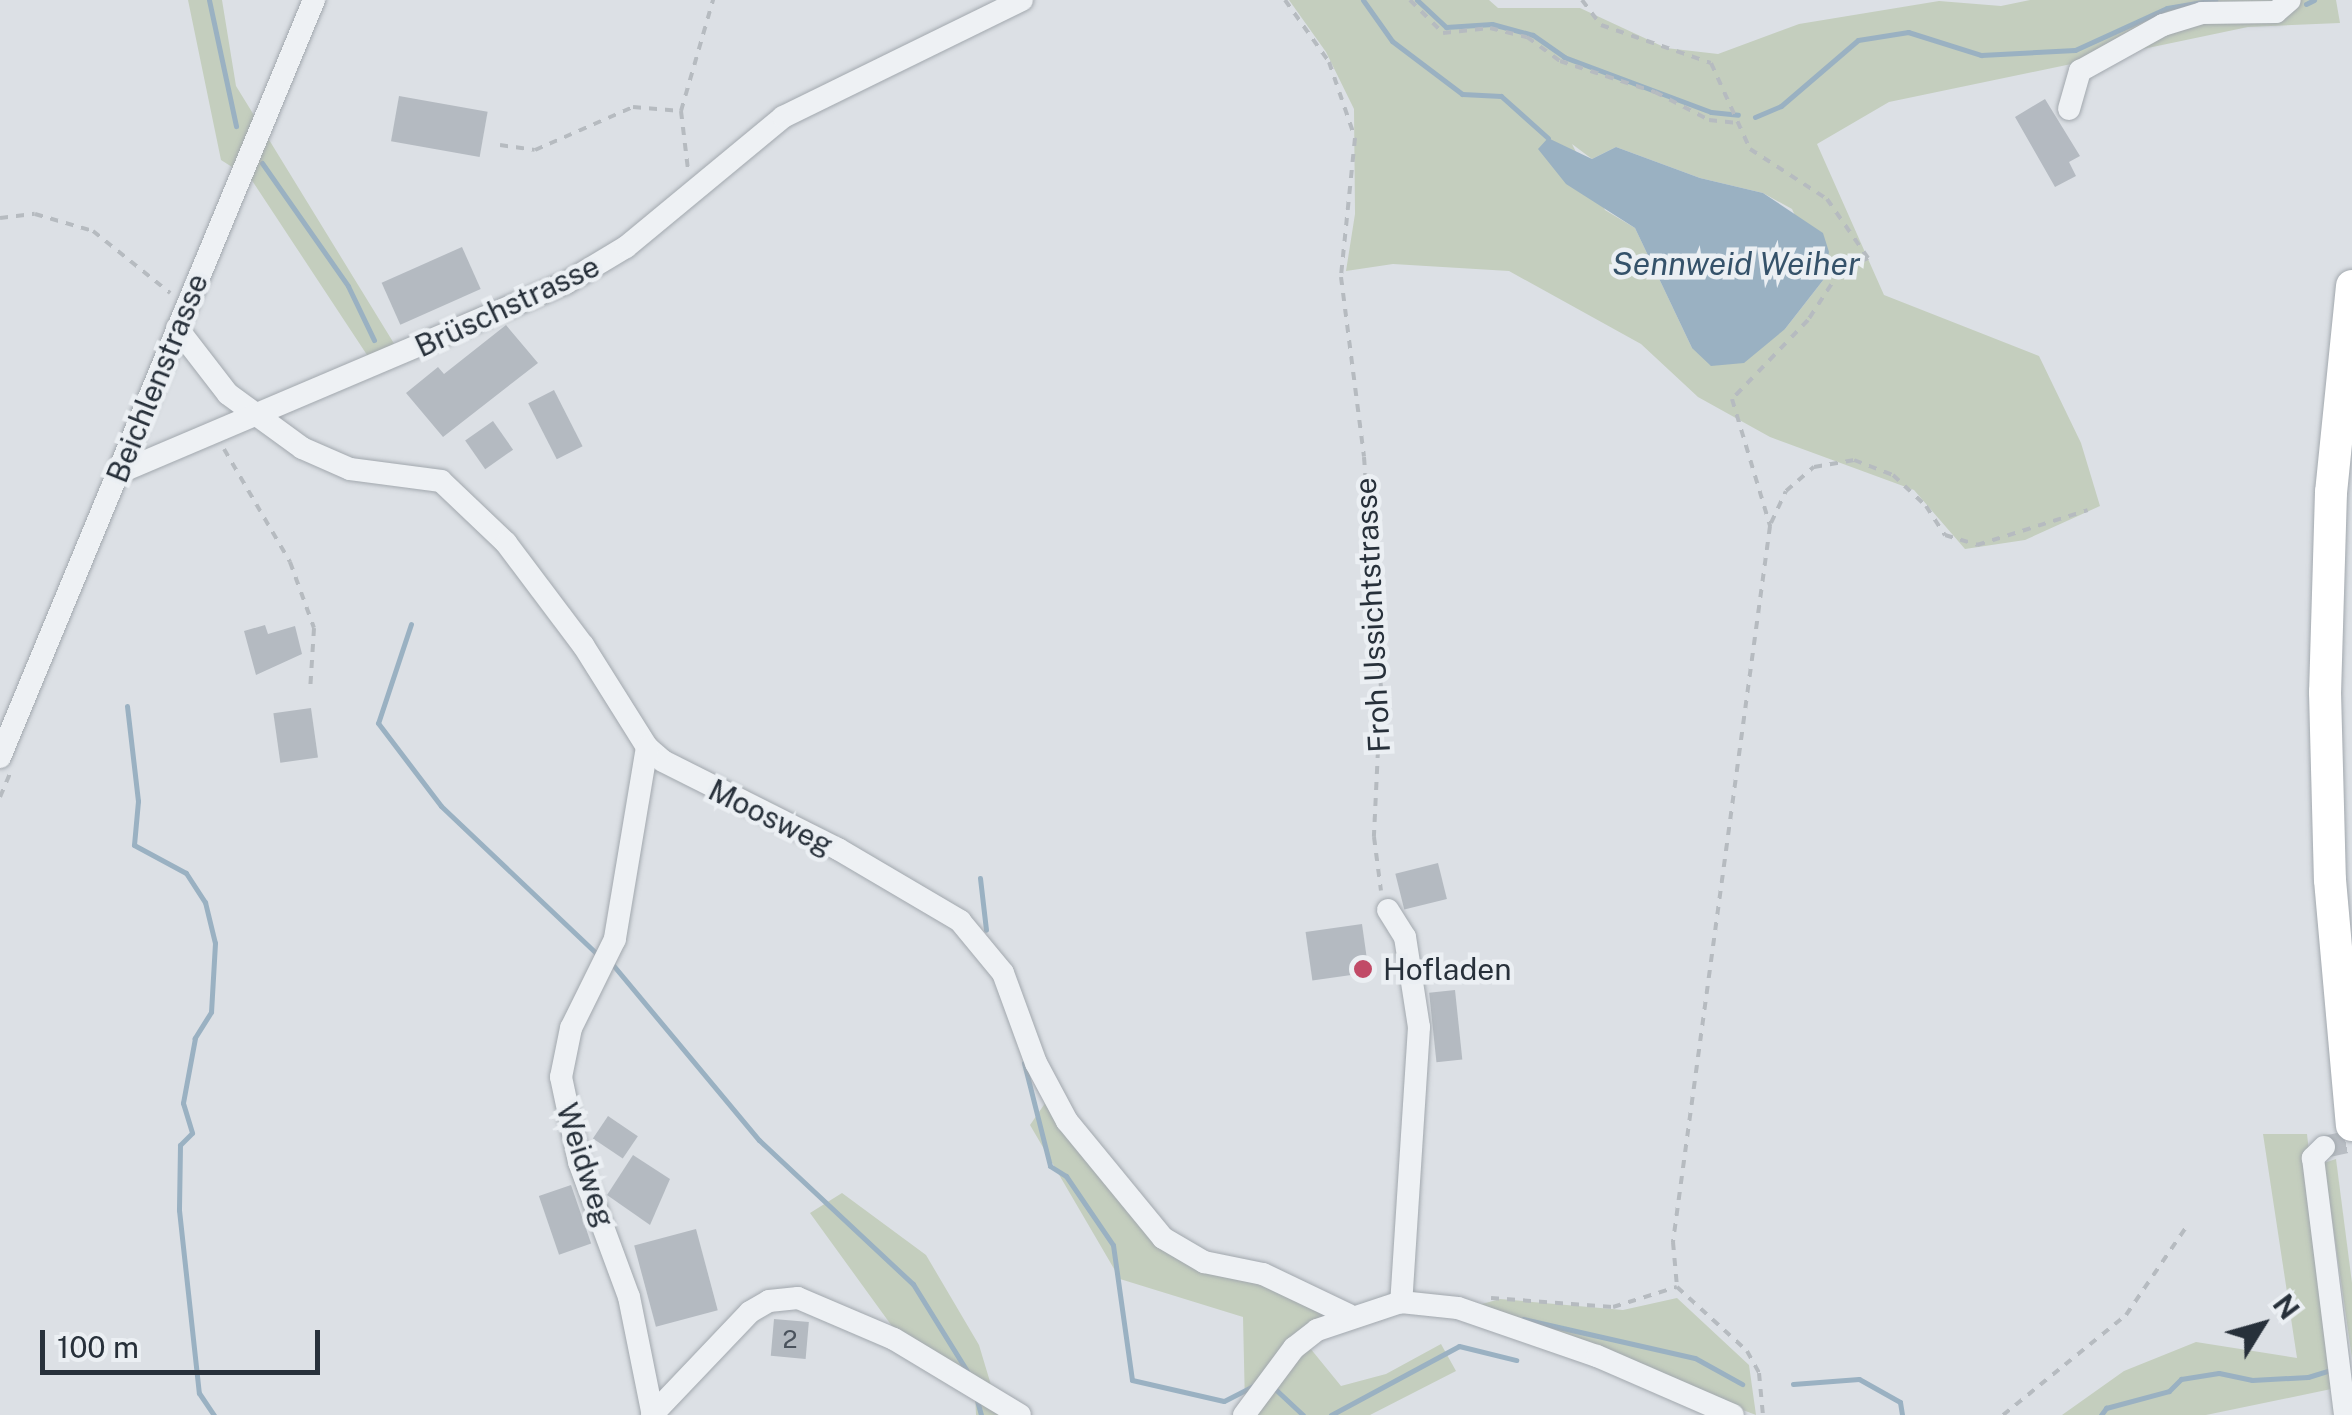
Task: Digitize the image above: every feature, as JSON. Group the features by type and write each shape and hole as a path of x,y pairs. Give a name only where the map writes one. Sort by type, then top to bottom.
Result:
{"highway":[{"path":"2352,286 2332,492 2325,692 2330,880 2352,1125"}],"street":[{"name":"Beichlenstrasse","path":"0,756 314,0"},
{"name":"Brüschstrasse","path":"118,472 257,417 566,283 626,248 783,117 1022,0"},
{"path":"2069,108 2080,71 2163,25 2202,13 2276,12 2290,0"},
{"name":"Moosweg","path":"181,319 208,372 257,417 322,460 441,481 506,543 540,587 647,748 684,774 838,849 960,921 1003,973 1036,1063 1067,1121 1163,1238 1204,1262 1262,1274 1349,1315"},
{"name":"Weidweg","path":"647,748 615,940 571,1028 561,1077 579,1162 629,1297 652,1413"},
{"path":"1388,910 1405,937 1418,1027 1400,1302"},
{"path":"2324,1147 2313,1158 2346,1415"},
{"path":"652,1413 750,1312 769,1301 798,1298 894,1339 1020,1415"},
{"path":"1244,1415 1294,1348 1349,1315 1400,1302 1458,1308 1597,1356 1733,1415"}],"path":[{"path":"694,189 682,154 681,112 714,0"},
{"name":"Froh Ussichtstrasse","path":"1285,0 1329,62 1355,138 1341,277 1370,518 1381,716 1374,847 1388,910"},
{"path":"1410,0 1443,33 1490,28 1528,37 1560,61 1655,92 1710,120 1740,123"},
{"path":"1582,0 1601,25 1711,63 1750,149 1827,199 1868,258 1840,271 1808,320 1732,399 1770,526"},
{"path":"500,145 536,150 633,107 681,112"},
{"path":"0,218 34,214 93,231 153,275 181,319"},
{"path":"216,434 290,562 314,628 310,692"},
{"path":"1763,1415 1758,1373 1747,1351 1677,1287 1673,1242 1770,526 1786,491 1814,466 1854,460 1893,476 1926,506 1945,536 1978,545 2088,510"},
{"path":"2004,1415 2126,1315 2186,1226"},
{"path":"1458,1308 1500,1295 1613,1307 1677,1287"}],"green space":[{"path":"188,0 222,0 236,86 398,350 371,361 251,179 221,160"},
{"path":"1289,0 1489,0 1498,8 1580,8 1666,48 1718,54 1799,24 1939,1 2001,6 2030,0 2336,0 2340,23 2248,27 1889,102 1817,144 1884,295 2039,356 2081,443 2100,506 2025,540 1965,549 1914,490 1770,437 1698,397 1641,344 1509,271 1393,264 1346,271 1355,214 1354,109 1326,52","holes":["1572,144 1592,159 1616,147 1700,178 1763,193 1792,209 1824,279 1785,329 1692,348 1635,228 1605,210"]},
{"path":"1048,1099 1162,1242 1340,1315 1301,1337 1341,1386 1386,1374 1441,1344 1456,1371 1370,1415 1256,1415 1245,1406 1243,1317 1120,1279 1030,1125"},
{"path":"2263,1134 2307,1134 2336,1388 2206,1415 2062,1415 2124,1371 2196,1342 2297,1358"},
{"path":"2336,1159 2352,1283 2352,1358 2324,1163"},
{"path":"842,1193 926,1255 979,1345 1000,1415 976,1415 975,1394 902,1340 810,1213"},
{"path":"1677,1298 1749,1365 1756,1415 1471,1307 1500,1299 1623,1310"}],"water":[{"name":"Sennweid Weiher","path":"1548,138 1592,159 1616,147 1700,178 1763,193 1823,233 1829,252 1824,279 1785,329 1744,363 1711,366 1692,348 1635,228 1566,184 1538,149"}],"building":[{"path":"399,96 488,112 480,157 391,141"},
{"path":"2045,99 2080,156 2069,162 2076,176 2055,187 2015,117"},
{"path":"462,247 481,289 400,325 382,283"},
{"path":"506,325 538,363 443,437 406,393 438,367 444,374"},
{"path":"554,390 583,446 557,459 528,403"},
{"path":"493,421 513,450 485,469 465,441"},
{"path":"265,625 268,634 295,626 302,654 256,675 244,631"},
{"path":"311,708 318,758 280,763 273,713"},
{"path":"1438,863 1447,899 1404,910 1395,874"},
{"path":"1362,924 1369,973 1312,980 1306,932"},
{"path":"1455,990 1462,1060 1436,1062 1429,993"},
{"path":"608,1116 638,1136 623,1159 593,1138"},
{"path":"633,1155 670,1179 650,1225 607,1195"},
{"path":"571,1185 591,1244 559,1255 539,1196"},
{"path":"696,1229 718,1310 656,1327 634,1246"},
{"path":"774,1319 809,1322 806,1359 771,1356"}],"waterway":[{"path":"209,0 236,126"},
{"path":"1363,0 1392,41 1462,94 1501,96 1548,138"},
{"path":"1417,0 1446,27 1492,24 1533,35 1564,57 1711,112 1738,115"},
{"path":"1755,117 1781,106 1858,40 1908,32 1981,55 2075,50 2167,8 2215,0"},
{"path":"2306,4 2314,0"},
{"path":"262,163 348,286 374,340"},
{"path":"411,624 378,723 441,806 599,956"},
{"path":"127,706 138,801 134,845 186,873 205,902 215,943 211,1012 195,1038 183,1103 192,1133 180,1145 179,1210 199,1393 214,1415"},
{"path":"980,878 986,930"},
{"path":"613,965 759,1140 913,1284 967,1371"},
{"path":"1024,1063 1050,1166 1066,1176 1113,1245 1132,1380 1224,1401 1253,1386"},
{"path":"1523,1319 1695,1358 1742,1384"},
{"path":"1331,1415 1459,1346 1516,1360"},
{"path":"2101,1415 2106,1408 2169,1391 2181,1379 2219,1373 2252,1380 2308,1377 2331,1370"},
{"path":"1793,1384 1859,1379 1900,1402 1902,1415"},
{"path":"1273,1387 1303,1415"},
{"path":"977,1400 981,1415"}],"tunnel":[{"path":"2324,1147 2352,1141"}],"place":[{"name":"Hofladen","path":"1363,969"}]}
